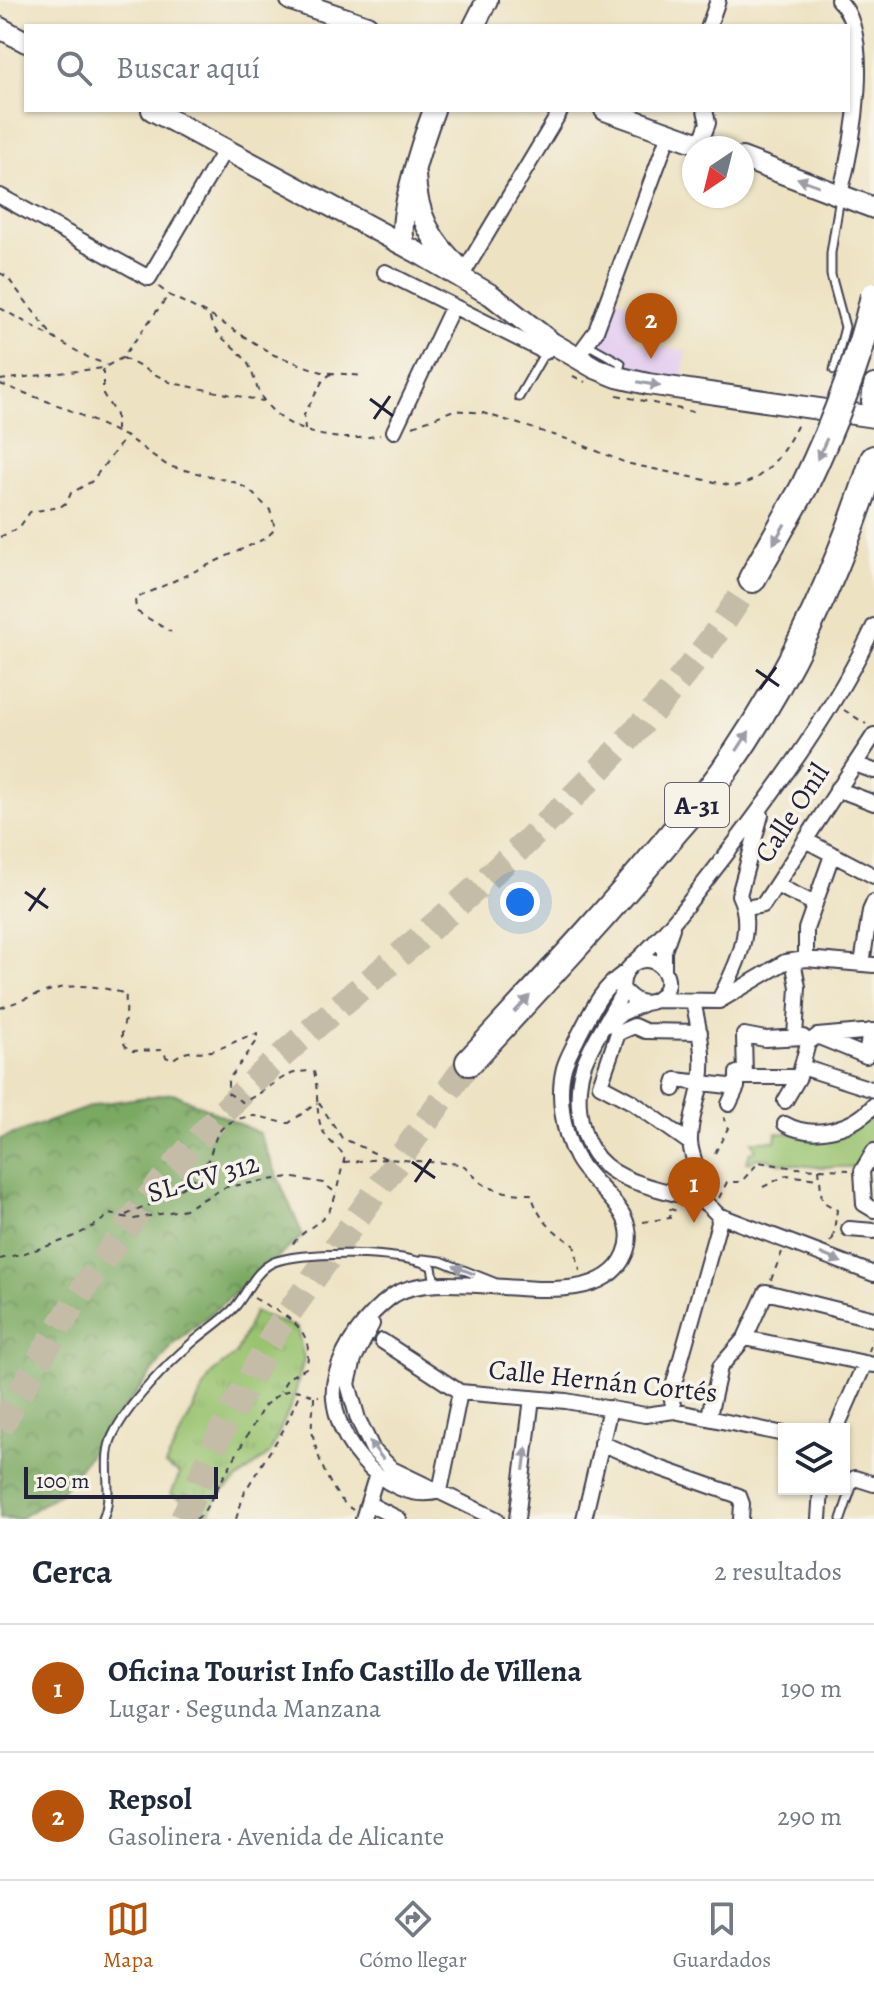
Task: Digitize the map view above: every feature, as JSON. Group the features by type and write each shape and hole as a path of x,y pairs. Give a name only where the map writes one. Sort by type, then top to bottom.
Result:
{"highway":[{"path":"752,579 804,487 829,433 851,376 874,296"},
{"name":"A-31","path":"469,1062 633,883 721,775 772,697 811,623 859,505 874,459"}],"main road":[{"path":"291,0 361,24"},
{"path":"475,24 487,0"},
{"path":"0,28 24,41"},
{"path":"156,112 405,245 491,295"},
{"path":"405,245 419,239 413,219 415,174 433,112"},
{"path":"610,112 682,138"},
{"path":"754,162 874,208"},
{"path":"378,232 413,219"},
{"path":"413,219 464,272 548,347 582,351 617,377 874,417"},
{"path":"874,385 874,410"}],"street":[{"path":"710,24 718,0"},
{"path":"838,0 854,12 863,25 867,43 861,112 840,194"},
{"path":"464,272 560,112"},
{"path":"705,112 707,136"},
{"path":"582,351 596,331 669,134"},
{"path":"0,196 149,278 225,149"},
{"path":"385,272 453,306 548,347"},
{"path":"394,431 453,306"},
{"path":"440,1491 416,1493 376,1477 357,1455 335,1405 335,1376 354,1335 391,1297 410,1287 435,1284 566,1288 610,1272 624,1257 636,1240 618,1206 577,1160 567,1137 563,1111 563,1069 603,990 674,921 764,805 832,703 874,626"},
{"name":"Calle Onil","path":"745,908 763,905 874,732"},
{"path":"855,764 874,771"},
{"path":"837,789 874,803"},
{"path":"719,1001 740,961 745,908 739,895 741,879 764,805"},
{"path":"805,840 874,876"},
{"path":"785,1101 800,1072 807,1039 798,987 799,960 806,929 832,855"},
{"path":"776,885 815,904"},
{"path":"623,989 637,1002 719,1001 785,962 799,960 868,965 870,911 874,902"},
{"path":"605,1028 622,1013 651,1002 665,992 664,951 674,921"},
{"path":"628,968 647,960 659,965 666,977 693,1001 702,1038 701,1083 690,1128 690,1143 691,1157 713,1212 671,1394 674,1411"},
{"path":"628,968 623,989 605,1028 583,1065 578,1096 582,1128 592,1152 612,1171 684,1196 713,1212 874,1274"},
{"path":"587,1020 623,989"},
{"path":"690,1143 632,1102 600,1085 618,1033 634,1026 645,1031 700,1032"},
{"path":"729,1104 741,1082 744,1035 765,1039 807,1039 872,1031 866,1056 807,1039"},
{"path":"674,1089 676,1080 741,1082 800,1072 874,1090"},
{"path":"785,1124 795,1130 842,1128 856,1122 874,1105"},
{"path":"869,1207 868,1172 874,1151"},
{"path":"681,1212 684,1196"},
{"path":"849,1229 874,1231"},
{"path":"709,1416 720,1367 745,1338 766,1292 874,1319"},
{"path":"379,1309 354,1359 348,1384 358,1419 373,1450 392,1469 496,1519"},
{"path":"745,1338 869,1364 839,1423"},
{"name":"Calle Hernán Cortés","path":"382,1341 460,1392 532,1398 645,1415 674,1411 778,1433"},
{"path":"440,1491 460,1392"},
{"path":"517,1519 532,1398"},
{"path":"584,1519 610,1408"},
{"path":"601,1443 654,1466 739,1496 741,1519"},
{"path":"376,1477 365,1514 399,1519"},
{"path":"855,1478 874,1484"},
{"path":"819,1519 821,1495"}],"lane":[{"path":"834,370 845,327 831,275 831,253 840,194"},
{"path":"519,397 548,347"},
{"path":"103,1519 108,1501 108,1444 115,1430 176,1356 222,1320 267,1265 280,1259 323,1255 384,1255 441,1261 507,1287"},
{"path":"419,1259 432,1267 435,1284"},
{"path":"841,1519 855,1478"}],"path":[{"path":"0,273 7,277 51,335"},
{"path":"0,382 103,368 122,358 169,295"},
{"path":"0,308 91,359 107,364"},
{"path":"209,315 274,355 322,372 364,376"},
{"path":"122,358 172,383 265,401"},
{"path":"103,368 103,394 116,415 116,432"},
{"path":"306,431 304,415 323,380 333,373"},
{"path":"0,382 127,437 168,466 234,482 262,499 275,521 275,529 266,538 135,599 136,611 171,632"},
{"path":"717,485 745,485 760,475 780,457 801,420"},
{"path":"0,537 19,528 30,512 60,507 67,502 71,493 91,482 127,437"},
{"path":"832,703 874,732"},
{"path":"0,1008 58,986 85,985 126,994 126,1014 122,1022 125,1046 130,1051 163,1050 166,1057 172,1060 181,1053 211,1051 257,1034 257,1041 228,1080 228,1093 242,1102 259,1096 278,1079 301,1070 314,1072 319,1089 322,1130 345,1156 344,1162 325,1218 308,1228 280,1259"},
{"path":"318,1102 342,1138 387,1159"},
{"name":"SL-CV 312","path":"125,1216 186,1185 202,1169 217,1132 232,1122 249,1116 289,1123 318,1102"},
{"path":"715,1153 728,1128 723,1118 729,1104"},
{"path":"344,1162 387,1159 461,1164 471,1170 478,1181 499,1191 531,1194 546,1225 574,1245 584,1284"},
{"path":"713,1212 727,1182 741,1182 759,1162 868,1172"},
{"path":"819,1169 822,1201 837,1210 833,1238 823,1255"},
{"path":"763,1187 787,1175 819,1180"},
{"name":"SL-CV 312","path":"0,1259 29,1252 86,1230 99,1224 109,1214 134,1219 185,1209 226,1187 289,1177 323,1183 336,1193"},
{"path":"636,1240 640,1223 670,1218 670,1209 681,1212"},
{"path":"833,1238 838,1239 849,1229"},
{"path":"766,1292 788,1242"},
{"path":"196,1519 202,1515 264,1406 280,1392 288,1378 306,1368 308,1360 303,1330 245,1293"},
{"path":"869,1364 874,1333"},
{"path":"280,1392 296,1390 314,1397 335,1391"},
{"path":"236,1519 245,1491 284,1429 300,1391"},
{"path":"314,1397 312,1427 319,1453 344,1505 365,1514"}],"shaded area":[{"path":"614,298 644,306 635,341 686,351 681,383 592,361"}],"green space":[{"path":"173,1093 259,1133 303,1236 173,1345 61,1492 19,1519 0,1519 0,1139 98,1104"},
{"path":"874,1114 874,1143 860,1167 817,1167 764,1158 747,1162 750,1152 756,1151 752,1141 775,1141 776,1133 840,1134 862,1124"},
{"path":"254,1312 297,1328 304,1359 293,1401 270,1453 218,1495 210,1513 171,1494 180,1474 165,1465 211,1374 236,1354"}],"tunnel":[{"path":"0,1428 76,1300 133,1218 196,1141 275,1062 454,908 568,802 673,688 752,579"},
{"path":"183,1519 220,1434 275,1332 469,1062"}],"place":[{"name":"Repsol","path":"651,359"},
{"name":"Oficina Tourist Info Castillo de Villena","path":"694,1223"}]}
